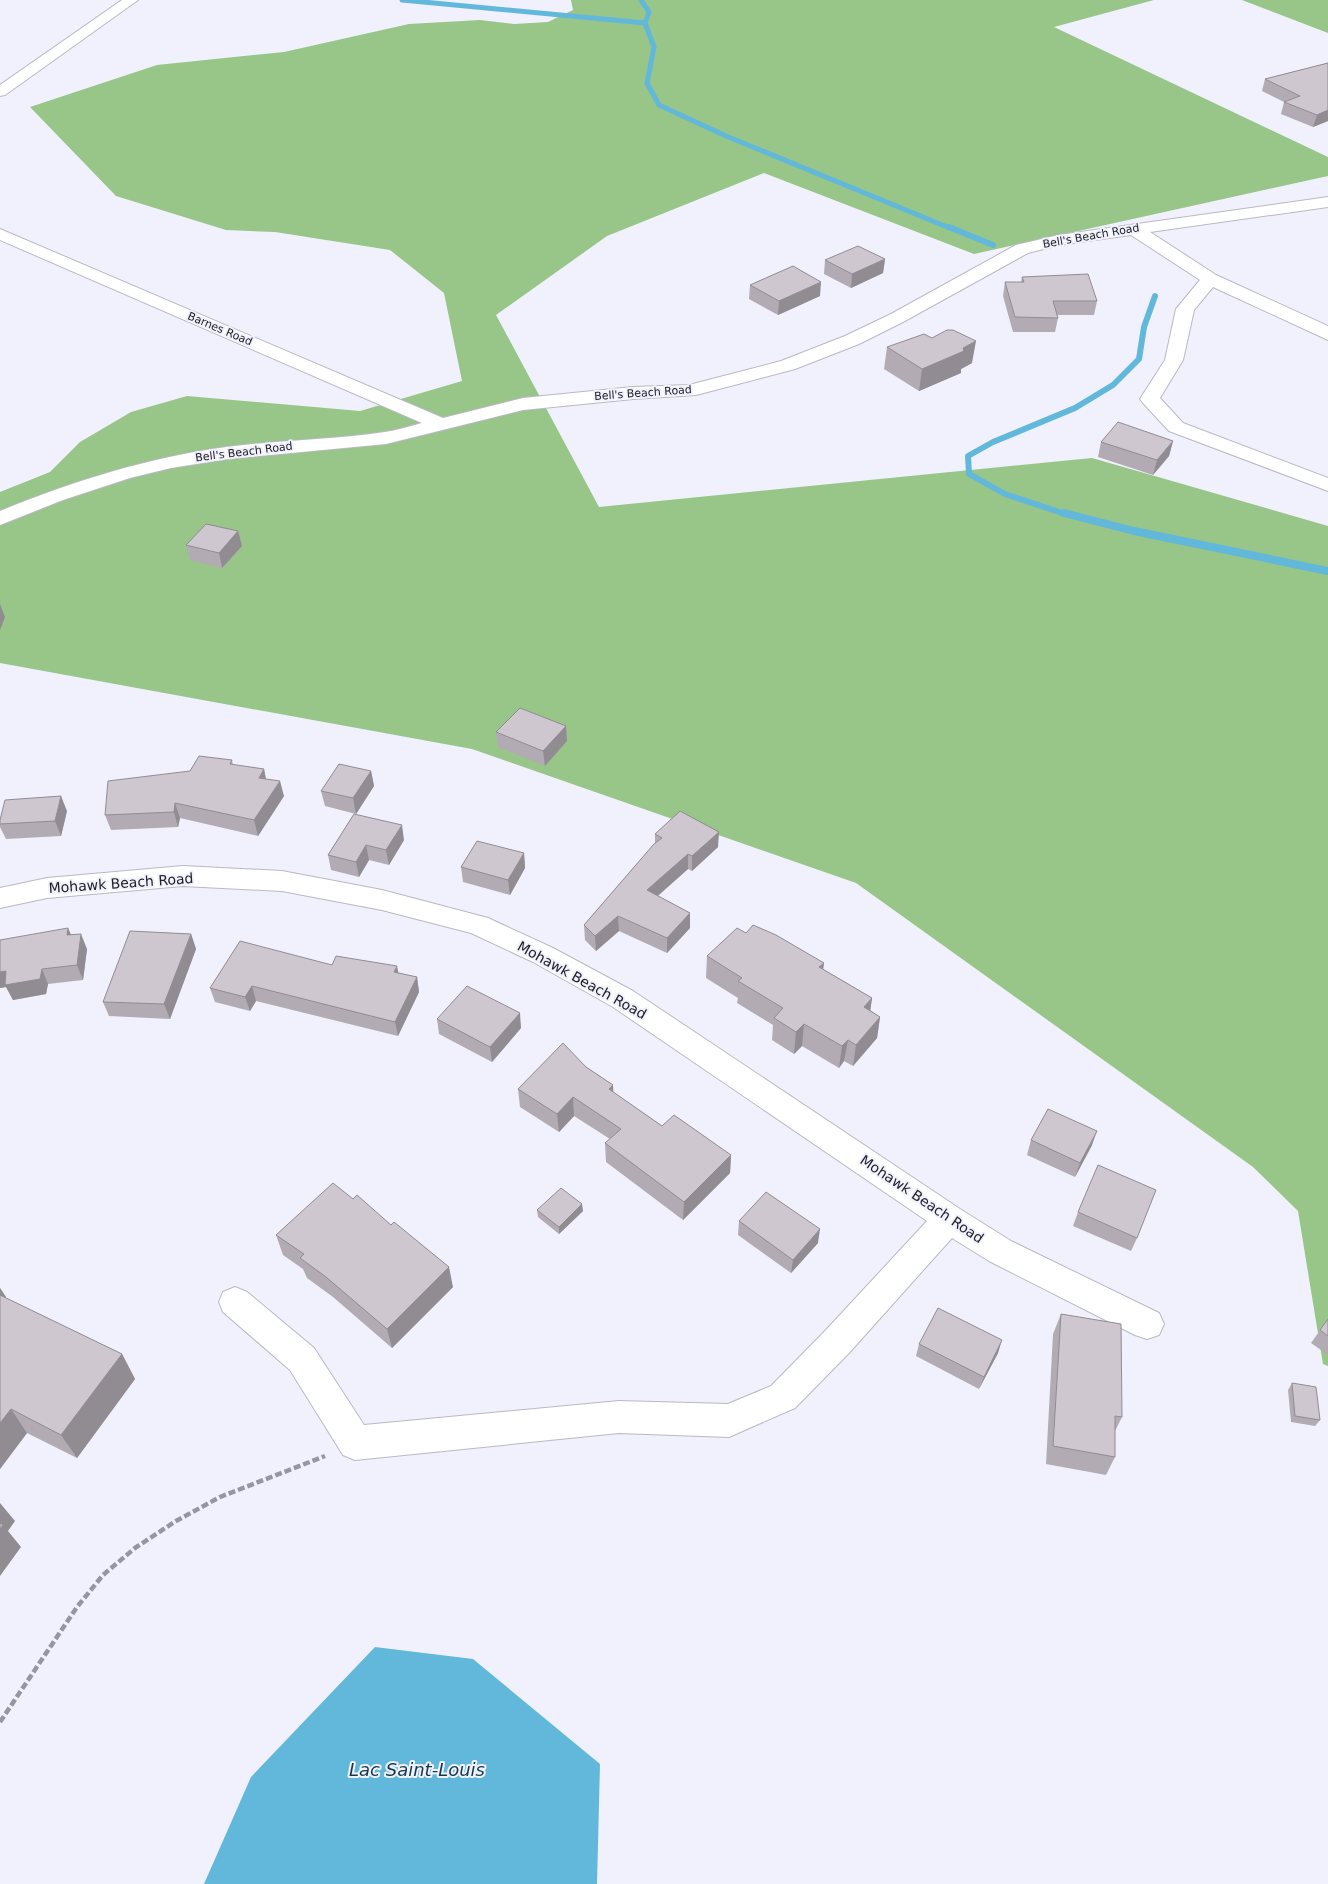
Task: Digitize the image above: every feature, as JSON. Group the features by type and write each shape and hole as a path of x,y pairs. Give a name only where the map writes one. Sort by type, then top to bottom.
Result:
{"street":[{"path":"0,92 131,0"},
{"name":"Bell's Beach Road","path":"0,519 56,496 123,474 171,462 228,453 386,438 523,404 633,393 688,391 783,367 852,340 890,322 1022,249 1059,240 1328,202"},
{"path":"1133,229 1210,279 1318,327 1328,334"},
{"name":"Barnes Road","path":"0,234 441,424"},
{"path":"1210,279 1185,309 1174,360 1150,399 1176,427 1328,485"},
{"name":"Mohawk Beach Road","path":"0,898 47,888 184,876 282,880 382,900 478,925 543,955 623,999 949,1219 1000,1251 1146,1324"},
{"path":"236,1302 302,1359 355,1443 619,1417 729,1421 783,1397 837,1342 949,1219"}],"path":[{"path":"0,1722 77,1607 103,1575 135,1548 176,1521 220,1497 355,1443"}],"green space":[{"path":"571,0 1154,0 1054,27 1328,157 1328,176 974,254 764,173 607,236 496,315 599,507 1092,458 1328,526 1328,1366 1323,1364 1298,1211 1253,1167 856,883 472,749 0,663 0,492 50,472 80,442 131,412 187,396 360,411 462,381 444,293 390,250 275,232 226,230 116,196 30,107 157,65 284,52 409,24 480,20 514,24 548,22 573,10"},
{"path":"1242,0 1328,0 1328,33"}],"water":[{"name":"Lac Saint-Louis","path":"375,1647 473,1659 600,1764 597,1884 204,1884 251,1777"}],"building":[{"path":"1328,63 1328,110 1317,115 1284,102 1300,96 1265,79"},
{"path":"858,246 885,259 852,274 825,260"},
{"path":"793,266 821,282 779,301 750,285"},
{"path":"1088,274 1097,301 1053,301 1058,318 1015,317 1005,282 1024,282 1022,277"},
{"path":"947,330 953,330 976,341 963,348 964,351 922,369 887,347 924,334 932,338"},
{"path":"1118,422 1173,441 1157,460 1101,442"},
{"path":"206,524 238,531 219,553 186,545"},
{"path":"520,708 566,726 543,751 496,732"},
{"path":"199,756 232,760 230,764 264,769 259,778 280,781 254,820 175,803 174,812 105,815 108,781 190,771"},
{"path":"339,764 371,771 353,798 321,791"},
{"path":"61,796 55,821 0,824 5,800"},
{"path":"680,811 719,832 692,856 688,854 647,890 690,913 667,938 618,916 595,936 584,925 654,844 662,838 655,834"},
{"path":"354,814 402,825 386,850 366,845 356,862 328,855"},
{"path":"477,841 524,853 508,880 461,867"},
{"path":"753,925 776,935 824,963 819,967 872,998 864,1007 880,1017 856,1045 848,1040 842,1046 804,1024 796,1032 774,1018 783,1008 738,981 742,978 707,956 737,928 746,933"},
{"path":"68,928 67,935 81,934 77,965 42,969 40,979 5,985 6,971 0,972 0,940"},
{"path":"130,931 191,934 164,1004 103,1002"},
{"path":"240,941 332,965 336,956 397,966 394,972 417,977 395,1022 252,986 245,997 210,988"},
{"path":"467,986 520,1013 490,1047 437,1019"},
{"path":"563,1043 586,1067 613,1085 609,1089 662,1126 674,1115 731,1155 684,1202 605,1143 621,1129 573,1097 557,1114 518,1089"},
{"path":"1048,1109 1097,1131 1080,1163 1031,1140"},
{"path":"1098,1165 1156,1190 1137,1238 1078,1212"},
{"path":"333,1183 353,1199 357,1195 391,1225 394,1222 449,1267 387,1329 326,1277 300,1258 304,1254 276,1235"},
{"path":"561,1188 582,1204 559,1227 537,1210"},
{"path":"766,1192 820,1229 793,1260 739,1221"},
{"path":"0,1295 122,1354 61,1435 11,1409 0,1423"},
{"path":"938,1308 1002,1340 984,1377 919,1344"},
{"path":"1061,1314 1121,1324 1122,1417 1115,1416 1115,1457 1053,1446"},
{"path":"1328,1319 1328,1336 1320,1330"},
{"path":"1292,1383 1316,1387 1320,1420 1295,1416"}],"waterway":[{"path":"402,0 645,23"},
{"path":"641,0 649,12 645,23"},
{"path":"645,23 654,47 647,83 659,105 726,136 952,229"},
{"path":"949,227 993,245"},
{"path":"1068,515 1005,494 969,474 968,456 993,442 1075,408 1113,385 1139,359 1144,327 1155,296"},
{"path":"1064,513 1134,531 1328,571"}]}
